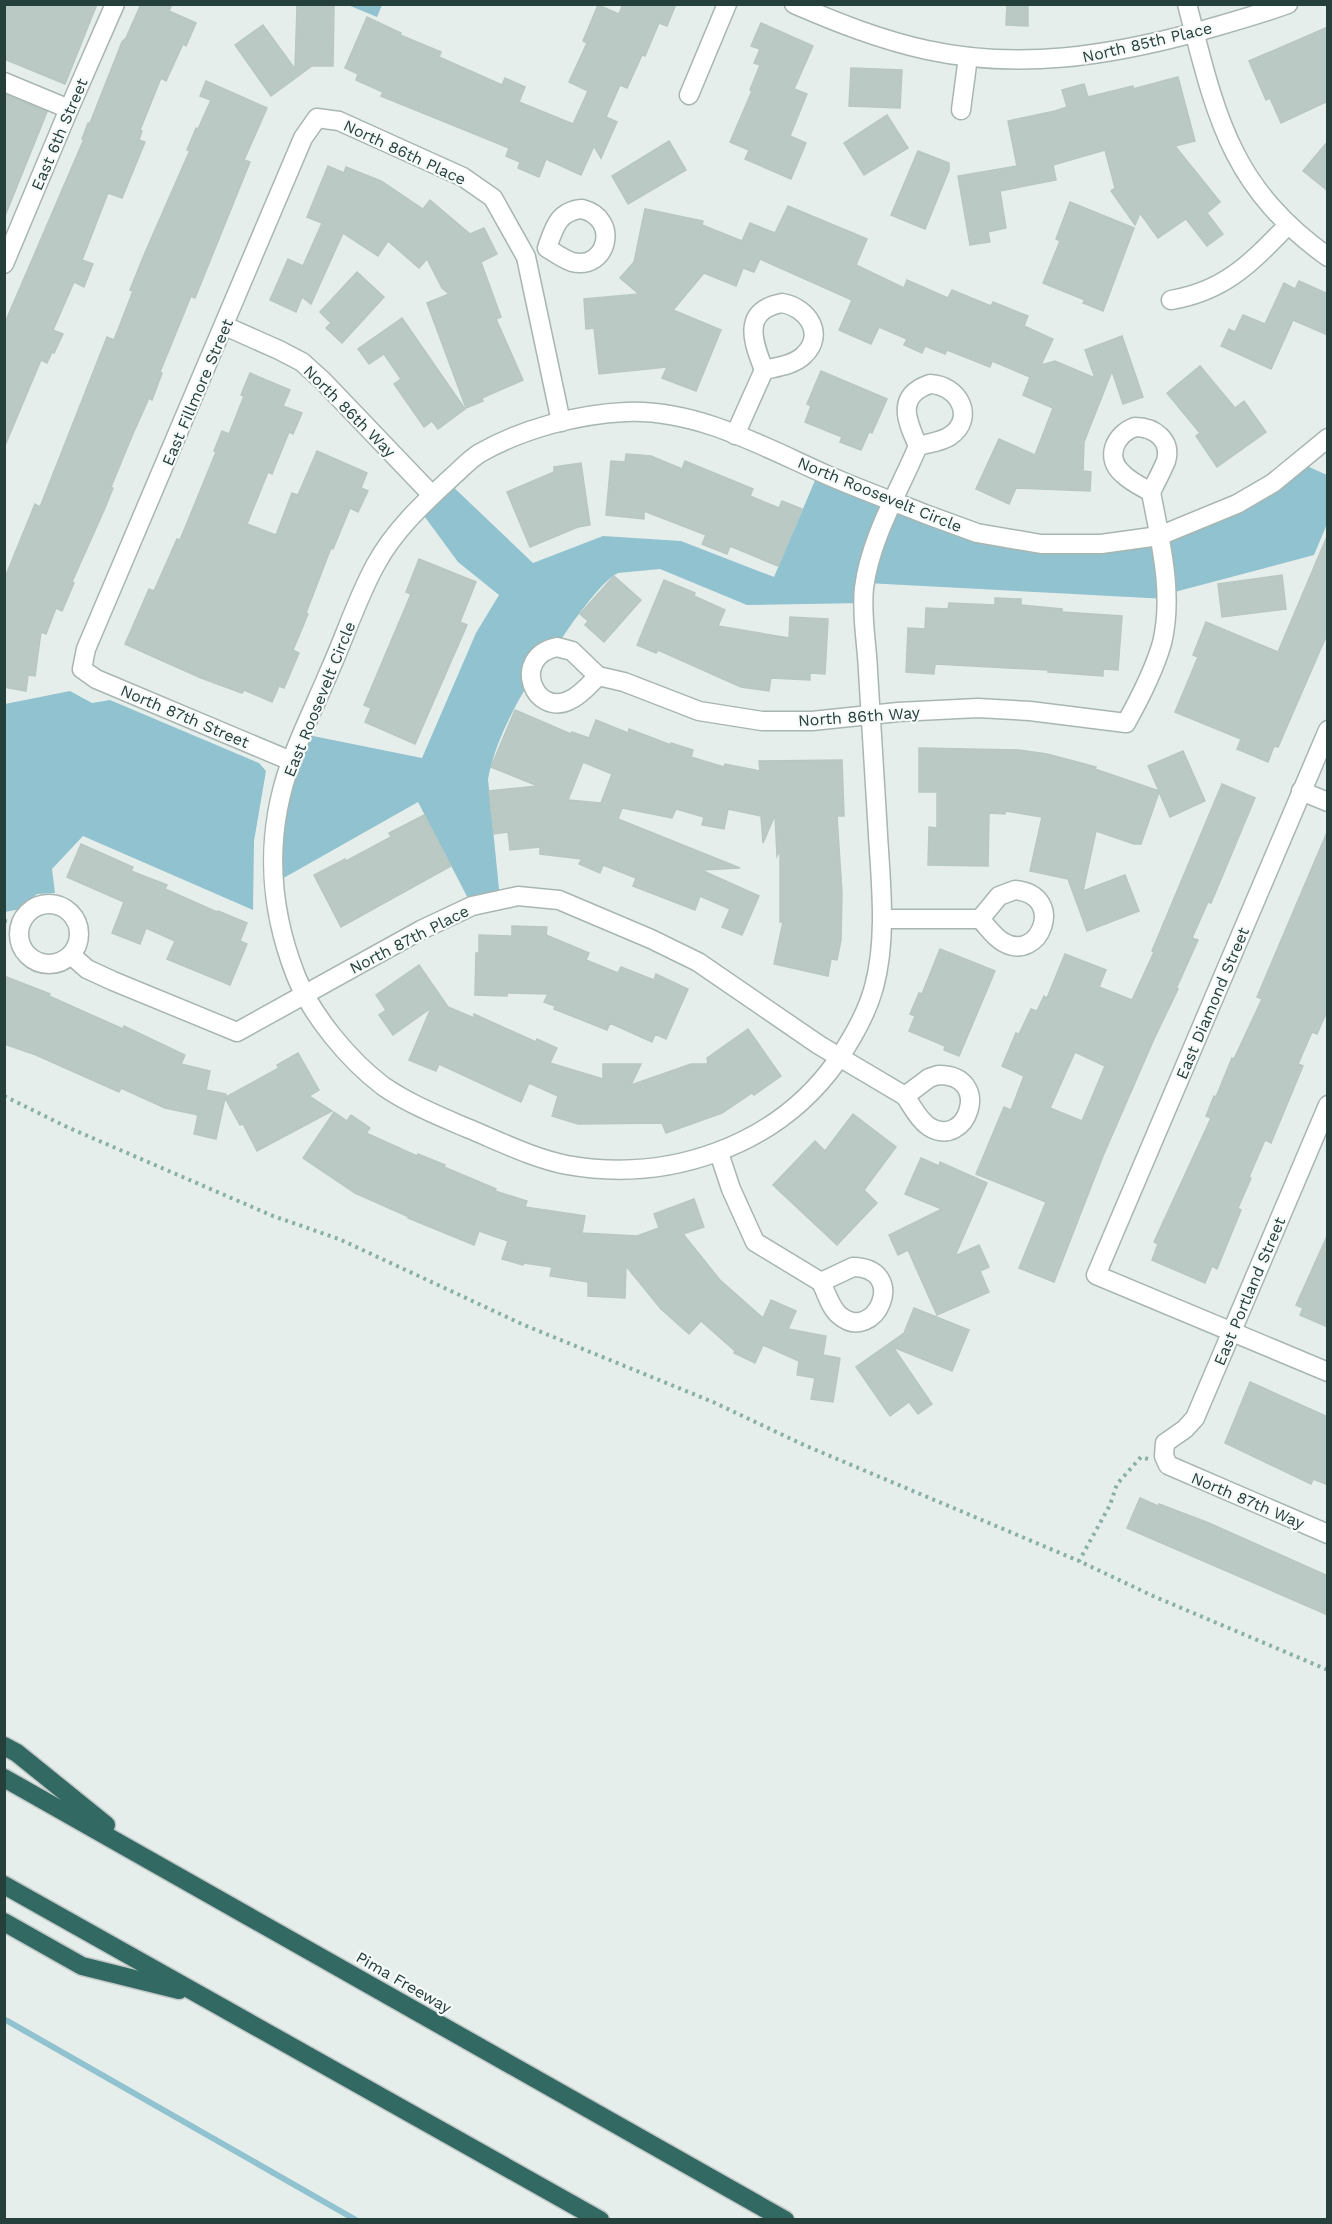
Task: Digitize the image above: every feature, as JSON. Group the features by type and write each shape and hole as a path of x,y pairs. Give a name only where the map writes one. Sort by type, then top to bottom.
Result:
{"highway":[{"path":"4,1746 147,1858"},
{"name":"Pima Freeway","path":"4,1778 785,2220"},
{"path":"4,1885 600,2220"},
{"path":"4,1922 82,1966 201,1996"}],"street":[{"name":"East 6th Street","path":"4,264 115,4"},
{"path":"689,95 727,4"},
{"name":"North 85th Place","path":"794,4 839,23 930,51 968,57 1024,60 1088,57 1119,51 1195,33 1288,4"},
{"path":"1187,4 1214,103 1229,143 1255,188 1288,225 1328,257"},
{"path":"961,110 968,57"},
{"path":"4,82 69,109"},
{"name":"North 86th Place","path":"317,118 339,121 463,177 493,198 526,257 561,422"},
{"name":"East Fillmore Street","path":"82,669 86,649 303,138 317,118"},
{"path":"1171,300 1203,292 1232,278 1252,262 1288,225"},
{"path":"526,257 548,248"},
{"name":"North 86th Way","path":"225,326 302,363 323,381 432,495"},
{"path":"735,435 764,370"},
{"name":"North Roosevelt Circle","path":"432,495 476,455 525,432 561,422 627,412 679,416 735,435 894,502 977,533 1041,544 1101,544 1159,536 1237,504 1272,483 1328,438"},
{"path":"304,994 316,1015 350,1056 383,1085 425,1110 525,1152 561,1164 609,1170 676,1166 719,1153 779,1119 810,1092 840,1057 860,1023 874,986 883,919 864,589 874,547 918,446"},
{"path":"1151,492 1159,536"},
{"name":"East Roosevelt Circle","path":"304,994 285,946 277,913 271,866 276,810 291,760 376,564 402,524 432,495"},
{"name":"North 86th Way","path":"598,676 624,682 699,711 762,721 812,721 978,708 1030,711 1126,723 1143,692 1162,643 1167,594 1159,536"},
{"name":"North 87th Street","path":"82,669 96,679 291,760"},
{"name":"East Diamond Street","path":"1232,1333 1096,1275 1328,730"},
{"path":"1301,791 1328,802"},
{"name":"North 87th Place","path":"71,955 87,969 237,1032 421,930 472,906 518,896 559,900 651,939 698,962 840,1057 905,1096"},
{"path":"48,903 66,908 73,914 80,930 80,939 71,955 55,964 37,962 29,957 13,922 32,909 48,903"},
{"path":"883,919 980,919"},
{"name":"East Portland Street","path":"1168,1465 1164,1455 1165,1443 1185,1429 1194,1418 1328,1105"},
{"path":"719,1153 731,1189 755,1242 821,1282"},
{"path":"1232,1333 1328,1372"},
{"name":"North 87th Way","path":"1168,1465 1328,1534"}],"path":[{"path":"4,1096 67,1127 273,1216 339,1239 524,1325 713,1402 804,1445 1079,1561 1153,1596 1328,1670"},
{"path":"1079,1561 1110,1505 1117,1484 1142,1457 1168,1465"}],"water":[{"path":"382,4 377,17 348,5"},
{"path":"1298,462 1327,475 1327,524 1314,555 1167,594 1167,599 866,583 864,603 747,605 660,569 618,573 594,595 533,676 510,716 499,741 488,779 500,899 472,906 418,802 273,884 271,866 303,734 422,758 476,633 499,595 458,562 419,509 447,481 533,563 603,536 681,541 774,577 819,471 1010,540 1159,536"},
{"path":"70,691 92,703 110,700 259,763 266,771 254,841 253,910 83,836 52,869 55,893 37,894 20,909 5,912 5,704"}],"building":[{"path":"4,4 97,4 65,84 4,59"},
{"path":"141,4 172,4 169,11 196,23 186,46 183,44 166,81 161,78 140,130 142,131 139,140 145,142 122,198 108,193 82,260 93,264 84,287 74,282 53,330 63,334 47,363 41,360 4,448 4,325 84,139 82,139 88,123 90,123 122,42"},
{"path":"623,4 676,4 667,26 659,23 645,56 642,55 627,88 620,85 606,117 617,122 601,158 594,146 581,175 546,159 539,177 518,168 520,162 506,156 509,148 381,96 383,92 356,80 358,74 345,68 367,17 401,33 400,35 441,52 439,57 502,85 505,78 525,87 519,102 573,124 588,91 569,82 587,43 583,41 598,5 619,14"},
{"path":"1007,4 1028,4 1028,26 1006,25"},
{"path":"297,6 334,6 333,66 312,66 271,96 235,45 263,25 295,69"},
{"path":"761,23 813,46 794,89 807,94 790,136 806,143 791,179 745,159 749,150 730,142 752,91 750,90 760,65 754,63 760,49 751,46"},
{"path":"1328,27 1328,101 1281,123 1270,98 1266,100 1249,61"},
{"path":"851,68 902,70 900,108 849,106"},
{"path":"1178,77 1195,141 1175,146 1220,202 1207,213 1223,234 1207,246 1186,219 1158,238 1140,213 1135,225 1111,191 1115,188 1105,150 1053,165 1056,180 1000,191 1006,228 988,232 990,242 970,245 958,176 1017,166 1008,121 1067,107 1062,90 1084,84 1088,97 1133,86 1133,89"},
{"path":"206,81 267,108 244,160 250,162 195,298 191,296 160,372 162,373 152,400 149,398 132,436 62,611 56,608 46,634 41,632 35,676 28,675 26,691 4,687 4,580 35,504 40,507 107,337 114,340 144,255 190,150 187,150 196,128 198,129 211,100 200,96"},
{"path":"4,94 47,112 5,216 4,216"},
{"path":"887,115 908,148 864,175 844,143"},
{"path":"669,141 686,170 628,204 612,176"},
{"path":"1328,141 1328,191 1303,171"},
{"path":"918,151 949,163 949,170 925,229 891,215"},
{"path":"328,166 344,173 346,167 381,181 423,209 430,200 470,234 484,228 497,254 481,262 501,317 496,319 523,380 482,398 483,401 466,408 427,303 449,294 442,288 427,259 419,268 388,241 378,256 343,233 311,304 302,297 296,312 270,300 288,259 303,266 322,223 307,217"},
{"path":"1070,202 1134,228 1103,311 1083,303 1085,300 1043,283 1060,241 1056,239"},
{"path":"788,206 867,239 856,265 904,288 907,280 948,298 952,290 991,306 993,302 1028,316 1024,326 1053,339 1041,365 1055,361 1095,378 1085,350 1122,336 1143,397 1123,404 1112,371 1084,442 1083,471 1091,472 1090,491 1016,488 1009,504 976,489 999,439 1035,455 1053,408 1023,395 1030,377 992,361 990,367 947,350 945,354 925,346 922,353 904,345 907,339 879,327 871,344 839,330 852,300 760,259 754,272 743,268 736,286 704,273 673,310 721,330 696,391 662,378 667,367 599,374 594,328 586,329 584,299 639,294 620,278 634,262 645,209 703,221 702,225 742,241 750,223 775,233"},
{"path":"357,272 384,297 342,343 326,328 331,323 320,312"},
{"path":"1299,281 1328,294 1328,335 1293,320 1271,369 1221,346 1229,329 1235,332 1243,315 1265,324 1284,283 1295,289"},
{"path":"402,318 465,409 438,429 432,421 424,427 394,384 401,379 384,354 369,364 358,349"},
{"path":"1200,366 1235,408 1244,401 1266,432 1217,467 1196,436 1200,433 1167,393"},
{"path":"821,371 887,399 872,433 869,432 861,450 840,442 842,437 805,422 811,406 807,404"},
{"path":"250,373 290,390 283,406 302,413 293,434 289,432 272,474 268,472 247,524 276,535 292,493 298,495 317,451 367,473 361,488 368,491 358,512 350,508 333,549 331,548 293,650 299,653 284,688 279,686 272,702 244,690 242,693 201,678 125,644 149,589 154,591 177,539 180,540 216,452 214,451 222,431 229,434 244,396 241,395"},
{"path":"626,454 651,456 682,469 685,461 753,489 750,496 779,508 782,501 802,509 778,566 730,546 727,554 702,544 706,535 644,511 644,519 606,515 611,461 625,462"},
{"path":"581,463 590,525 578,527 530,547 507,492 554,472 554,467"},
{"path":"1328,534 1328,632 1278,747 1274,746 1268,762 1237,749 1241,739 1175,712 1198,657 1193,655 1206,622 1278,652"},
{"path":"419,559 476,582 460,622 467,625 415,744 365,722 371,708 364,705 411,594 406,592"},
{"path":"1282,575 1286,609 1222,617 1218,584"},
{"path":"614,576 641,600 604,642 585,625 588,621 580,614"},
{"path":"664,580 695,593 694,596 725,610 718,626 789,638 790,617 828,619 825,674 810,673 810,680 771,678 769,691 741,687 658,650 656,653 637,645"},
{"path":"995,598 1021,599 1021,605 1062,609 1062,612 1122,616 1118,670 1103,669 1103,676 1048,672 1048,670 935,664 934,674 906,672 908,628 925,629 926,608 948,609 949,603 995,605"},
{"path":"515,710 571,734 572,732 589,738 596,720 628,733 629,729 671,745 671,743 693,750 691,757 724,767 725,764 760,771 759,761 842,760 844,816 837,816 842,893 841,940 837,960 831,959 828,976 774,964 783,922 780,922 780,850 777,856 775,815 763,843 761,816 728,809 724,829 702,825 704,817 676,809 672,818 622,808 618,819 740,868 701,870 759,896 742,935 722,927 730,909 700,896 695,910 633,886 636,878 603,865 600,873 579,864 582,859 540,854 540,847 510,850 508,832 494,834 489,791 538,786 491,767","holes":["583,762 612,774 601,803 568,800"]},
{"path":"919,748 1019,750 1047,754 1096,767 1095,769 1159,791 1148,766 1183,751 1205,801 1170,817 1159,792 1141,844 1134,844 1096,831 1083,891 1125,875 1139,911 1087,931 1068,879 1030,871 1042,817 1005,811 1005,814 989,813 988,866 928,865 929,827 937,828 937,792 919,792"},
{"path":"1222,784 1255,798 1211,903 1208,902 1192,938 1198,940 1103,1156 1054,1282 1019,1268 1046,1202 976,1174 1004,1107 1011,1110 1024,1076 1002,1066 1016,1033 1019,1034 1031,1009 1037,1011 1044,996 1047,998 1065,954 1106,970 1099,987 1132,1000 1154,952 1152,951","holes":["1075,1052 1105,1066 1082,1121 1050,1108"]},
{"path":"424,815 451,866 341,927 314,875 391,837 389,833"},
{"path":"1328,830 1328,1009 1317,1034 1312,1032 1298,1064 1303,1066 1271,1143 1265,1140 1249,1177 1251,1178 1238,1208 1241,1210 1217,1269 1212,1266 1205,1283 1152,1260 1158,1244 1154,1242 1211,1118 1206,1116 1214,1096 1216,1097 1232,1058 1234,1059 1262,999 1257,997"},
{"path":"81,844 133,867 131,871 167,885 165,889 247,923 240,941 247,944 230,985 167,959 175,941 146,928 140,944 112,933 124,902 67,877"},
{"path":"512,926 547,927 546,935 589,953 586,960 618,973 621,967 654,980 656,974 688,989 666,1039 655,1034 652,1042 610,1023 607,1030 554,1009 555,1006 544,1002 548,994 475,995 479,935 512,936"},
{"path":"940,949 995,971 959,1056 944,1050 945,1046 909,1031 915,1016 910,1014 919,993 922,994"},
{"path":"419,965 448,1007 474,1018 474,1014 536,1042 537,1039 557,1048 550,1063 603,1079 603,1064 641,1064 631,1085 691,1064 708,1064 707,1058 748,1029 781,1076 722,1113 666,1133 662,1123 578,1124 552,1116 558,1096 529,1083 521,1102 439,1064 436,1071 409,1060 431,1008 393,1035 379,1015 386,1010 376,995"},
{"path":"4,976 50,994 49,996 123,1029 124,1026 185,1055 181,1064 210,1071 206,1090 226,1094 226,1097 279,1068 277,1065 298,1053 319,1090 309,1096 332,1111 257,1151 243,1124 240,1125 225,1098 216,1139 194,1134 198,1115 165,1108 121,1088 119,1092 36,1055 4,1044"},
{"path":"334,1112 347,1121 351,1115 370,1128 366,1133 417,1156 418,1154 445,1165 444,1167 496,1189 495,1191 527,1201 525,1207 585,1216 582,1233 637,1236 659,1228 654,1214 694,1199 704,1227 683,1234 720,1280 763,1318 771,1300 796,1311 788,1329 826,1336 823,1355 840,1358 833,1402 811,1399 815,1378 797,1375 799,1361 763,1345 755,1363 734,1353 735,1351 701,1321 689,1334 661,1309 626,1266 625,1298 588,1296 588,1282 550,1276 552,1267 524,1263 523,1265 502,1259 508,1241 479,1231 474,1245 355,1193 303,1158"},
{"path":"853,1114 896,1147 864,1190 877,1203 837,1245 773,1185 815,1141 825,1151"},
{"path":"921,1158 939,1166 940,1162 987,1183 955,1256 979,1245 989,1267 980,1271 989,1292 937,1315 908,1250 898,1255 889,1235 942,1209 905,1194"},
{"path":"1328,1234 1328,1327 1300,1315 1303,1308 1296,1305"},
{"path":"914,1308 969,1330 952,1371 893,1347 932,1404 918,1414 909,1402 890,1416 856,1367 904,1333"},
{"path":"1250,1382 1328,1417 1328,1485 1313,1479 1311,1484 1225,1443"},
{"path":"1140,1498 1209,1523 1328,1576 1328,1615 1127,1528"}],"waterway":[{"path":"4,2019 356,2220"}]}
